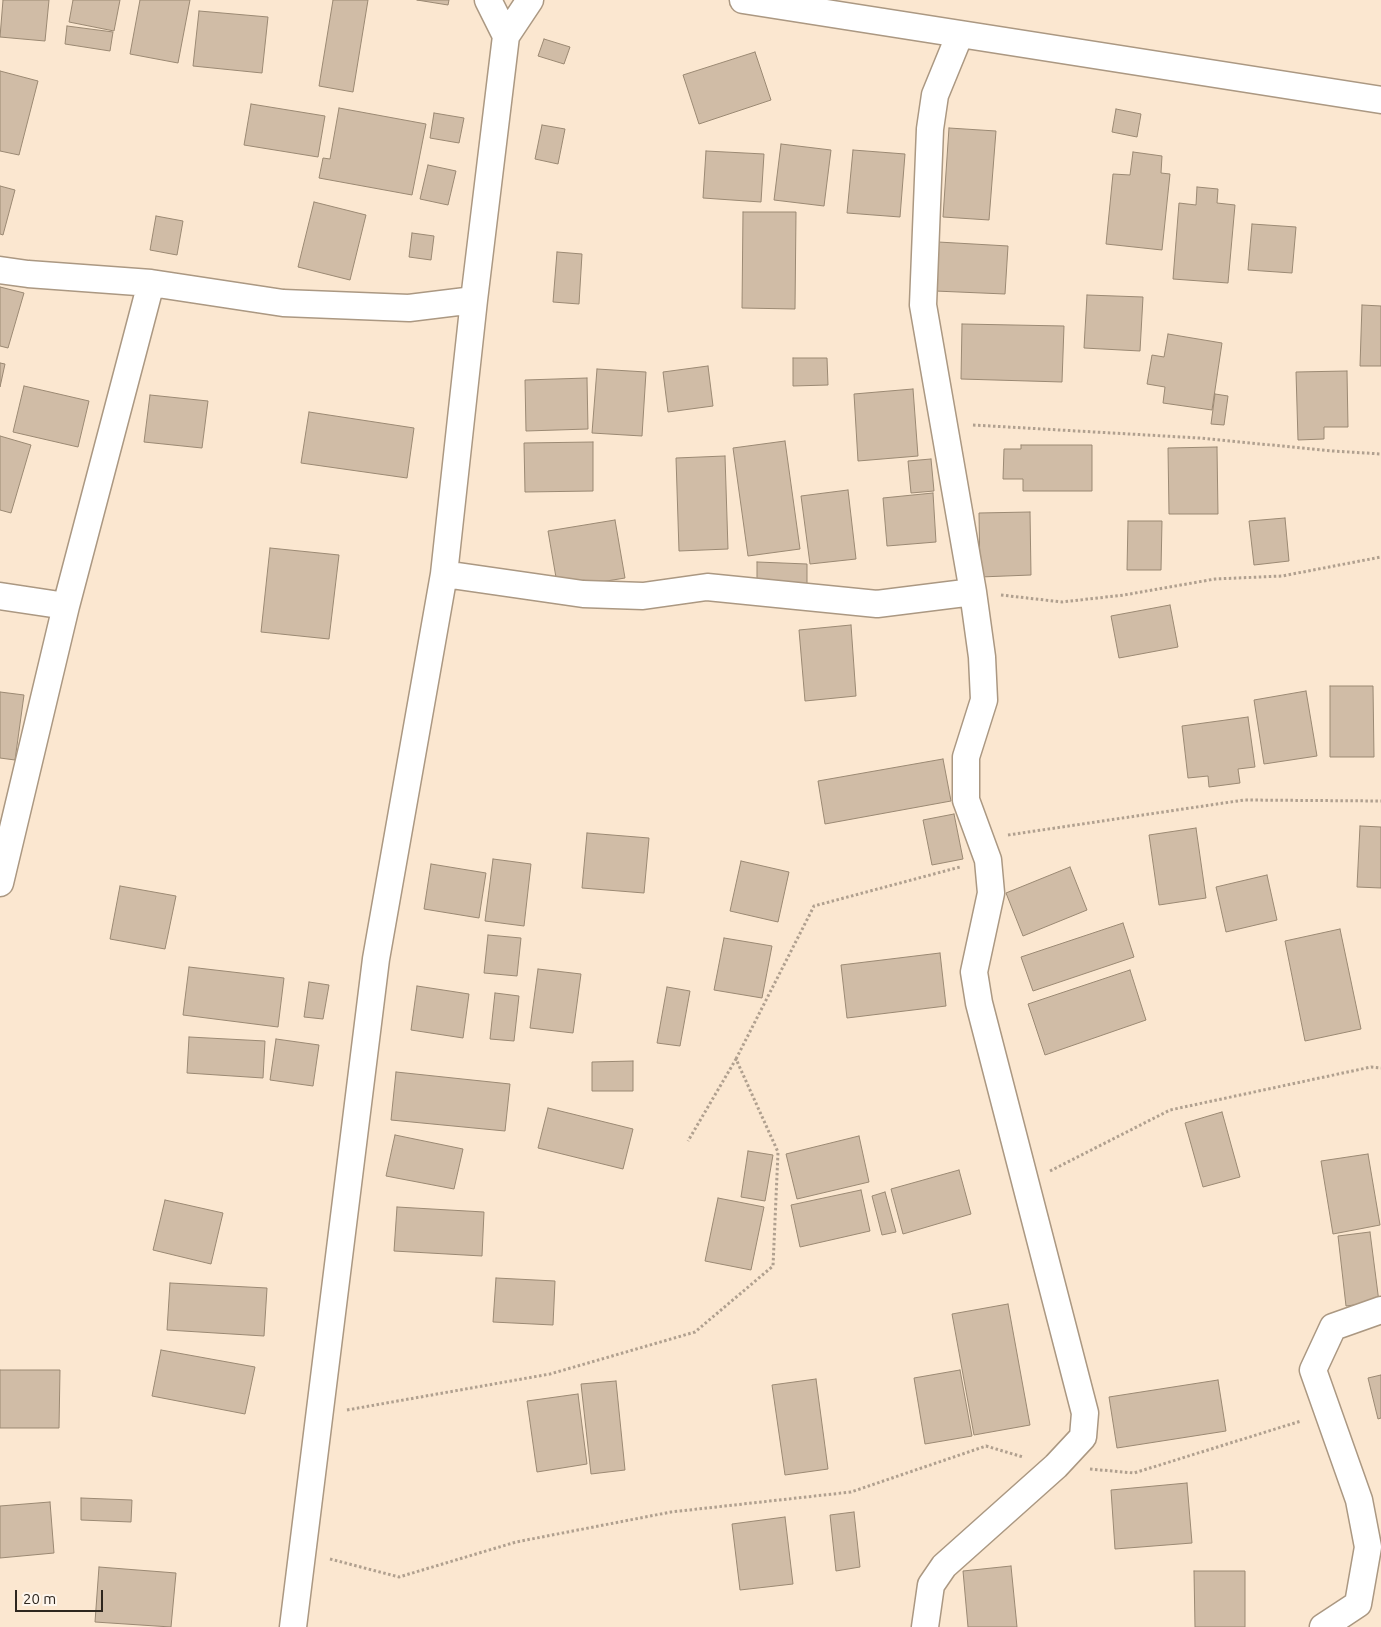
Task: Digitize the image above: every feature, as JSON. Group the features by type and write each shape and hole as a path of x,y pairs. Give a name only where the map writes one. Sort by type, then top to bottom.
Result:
{"street":[{"path":"488,0 506,36"},
{"path":"293,1627 376,959 444,574 474,300 506,36 530,0"},
{"path":"743,0 1381,100"},
{"path":"924,1627 931,1585 944,1566 1056,1466 1083,1437 1084,1412 979,1003 974,972 992,893 984,850 966,800 966,758 984,700 982,657 973,592 923,305 930,129 935,95 960,34"},
{"path":"0,270 28,274 151,283 283,303 409,308 474,300"},
{"path":"0,883 66,606 151,283"},
{"path":"444,574 583,594 643,596 707,587 877,604 973,592"},
{"path":"0,596 66,606"},
{"path":"1323,1627 1358,1604 1368,1547 1359,1500 1313,1370 1333,1326 1381,1310"}],"path":[{"path":"943,423 1199,438 1381,454"},
{"path":"973,592 1062,602 1124,595 1215,579 1282,576 1381,557"},
{"path":"688,1141 736,1059 814,906 984,850 1244,800 1381,801"},
{"path":"319,1415 550,1374 695,1332 766,1272 773,1266 778,1152 736,1059"},
{"path":"1025,1184 1170,1110 1371,1067 1381,1068"},
{"path":"302,1551 399,1577 516,1542 671,1512 851,1492 986,1446 1056,1466 1134,1473 1328,1412"}],"building":[{"path":"3,0 49,0 45,41 0,37"},
{"path":"73,0 120,0 114,31 69,22"},
{"path":"140,0 190,0 178,63 130,54"},
{"path":"333,0 368,0 353,92 319,86"},
{"path":"417,0 449,0 448,5"},
{"path":"199,11 268,17 262,73 193,66"},
{"path":"67,26 113,32 110,51 65,44"},
{"path":"544,39 570,47 564,64 538,56"},
{"path":"755,52 771,100 699,124 683,75"},
{"path":"0,71 38,81 19,155 0,151"},
{"path":"251,104 325,116 318,157 244,145"},
{"path":"339,108 426,124 412,195 319,178 323,158 330,159"},
{"path":"1116,109 1141,114 1137,137 1112,132"},
{"path":"434,113 464,118 459,143 430,138"},
{"path":"542,125 565,129 558,164 535,159"},
{"path":"949,128 996,131 989,220 943,217"},
{"path":"781,144 831,150 824,206 774,200"},
{"path":"853,150 905,154 900,217 847,213"},
{"path":"706,151 764,154 761,202 703,198"},
{"path":"1133,152 1162,156 1161,173 1170,174 1162,250 1106,244 1113,174 1130,175"},
{"path":"428,165 456,171 448,205 420,199"},
{"path":"0,186 15,190 3,235 0,234"},
{"path":"1197,187 1218,189 1217,203 1235,205 1228,283 1173,279 1179,203 1196,205"},
{"path":"314,202 366,215 350,280 298,267"},
{"path":"743,212 796,212 795,309 742,308"},
{"path":"156,216 183,221 177,255 150,250"},
{"path":"1252,224 1296,227 1292,273 1248,270"},
{"path":"412,233 434,236 431,260 409,257"},
{"path":"938,242 1008,246 1005,294 935,291"},
{"path":"557,252 582,254 579,304 553,302"},
{"path":"0,287 24,293 8,348 0,346"},
{"path":"1087,295 1143,297 1140,351 1084,348"},
{"path":"1362,305 1381,306 1381,366 1360,366"},
{"path":"962,324 1064,326 1062,382 961,379"},
{"path":"1168,334 1222,343 1212,410 1163,403 1165,387 1147,384 1152,355 1164,357"},
{"path":"793,358 827,358 828,385 793,386"},
{"path":"0,363 5,364 0,387"},
{"path":"708,366 713,406 668,412 663,372"},
{"path":"597,369 646,372 642,436 592,433"},
{"path":"1347,371 1348,427 1324,427 1324,439 1298,440 1296,372"},
{"path":"587,378 588,429 526,431 525,380"},
{"path":"24,386 89,401 78,447 13,432"},
{"path":"913,389 918,456 858,461 854,394"},
{"path":"1215,394 1228,396 1224,425 1211,424"},
{"path":"150,395 208,401 202,448 144,442"},
{"path":"309,412 414,428 407,478 301,463"},
{"path":"0,436 31,445 11,513 0,510"},
{"path":"785,441 800,549 748,556 733,448"},
{"path":"593,442 593,491 525,492 524,443"},
{"path":"1021,445 1092,445 1092,491 1023,491 1023,479 1003,479 1004,449 1021,449"},
{"path":"1217,447 1218,514 1169,514 1168,448"},
{"path":"725,456 728,549 679,551 676,458"},
{"path":"931,459 934,491 911,493 908,461"},
{"path":"848,490 856,559 810,564 801,496"},
{"path":"933,493 936,542 887,546 883,498"},
{"path":"1030,512 1031,575 980,577 979,513"},
{"path":"1285,518 1289,561 1254,565 1249,521"},
{"path":"615,520 625,578 558,589 548,531"},
{"path":"1128,521 1162,521 1161,570 1127,570"},
{"path":"270,548 339,555 329,639 261,632"},
{"path":"757,562 807,564 807,587 757,586"},
{"path":"1170,605 1178,647 1119,658 1111,616"},
{"path":"851,625 856,696 805,701 799,630"},
{"path":"1330,686 1373,686 1374,757 1330,757"},
{"path":"1306,691 1317,756 1264,764 1254,700"},
{"path":"0,692 24,695 15,760 0,758"},
{"path":"1248,717 1255,767 1238,769 1240,783 1209,787 1208,776 1188,778 1182,726"},
{"path":"943,759 951,801 825,824 818,781"},
{"path":"954,814 963,859 932,865 923,820"},
{"path":"1360,826 1381,827 1381,888 1357,887"},
{"path":"1196,828 1206,898 1159,905 1149,835"},
{"path":"587,833 649,838 644,893 582,888"},
{"path":"493,859 531,864 524,926 485,921"},
{"path":"741,861 789,872 778,922 730,911"},
{"path":"431,864 486,873 479,918 424,909"},
{"path":"1070,867 1087,910 1023,936 1006,893"},
{"path":"1267,875 1277,920 1226,932 1216,887"},
{"path":"120,886 176,896 165,949 110,939"},
{"path":"1123,923 1134,957 1033,991 1021,957"},
{"path":"1340,929 1361,1029 1305,1041 1285,941"},
{"path":"488,935 521,938 517,976 484,973"},
{"path":"724,938 772,946 762,998 714,990"},
{"path":"940,953 946,1006 847,1018 841,965"},
{"path":"189,967 284,978 278,1027 183,1015"},
{"path":"538,969 581,974 573,1033 530,1028"},
{"path":"1130,970 1146,1020 1045,1055 1028,1004"},
{"path":"309,982 329,985 323,1019 304,1017"},
{"path":"417,986 469,994 463,1038 411,1030"},
{"path":"667,987 690,991 680,1046 657,1043"},
{"path":"495,993 519,996 514,1041 490,1039"},
{"path":"189,1037 265,1041 263,1078 187,1073"},
{"path":"276,1039 319,1045 313,1086 270,1080"},
{"path":"633,1061 633,1091 592,1091 592,1062"},
{"path":"396,1072 510,1084 505,1131 391,1120"},
{"path":"548,1108 633,1129 623,1169 538,1148"},
{"path":"1222,1112 1240,1177 1203,1187 1185,1123"},
{"path":"395,1135 463,1149 454,1189 386,1176"},
{"path":"859,1136 869,1182 797,1199 786,1154"},
{"path":"748,1151 773,1155 765,1201 741,1197"},
{"path":"1368,1154 1380,1225 1333,1234 1321,1161"},
{"path":"959,1170 971,1214 903,1234 891,1189"},
{"path":"861,1190 870,1231 800,1247 791,1205"},
{"path":"885,1192 896,1232 882,1235 872,1196"},
{"path":"718,1198 764,1207 751,1270 705,1261"},
{"path":"165,1200 223,1213 211,1264 153,1250"},
{"path":"397,1207 484,1212 482,1256 394,1251"},
{"path":"1370,1232 1379,1302 1346,1306 1338,1236"},
{"path":"496,1278 555,1281 553,1325 493,1322"},
{"path":"170,1283 267,1288 264,1336 167,1330"},
{"path":"1008,1304 1030,1425 974,1435 952,1314"},
{"path":"161,1350 255,1367 245,1414 152,1396"},
{"path":"0,1370 60,1370 59,1428 0,1428"},
{"path":"960,1370 972,1436 925,1444 914,1378"},
{"path":"1381,1375 1381,1418 1378,1419 1368,1378"},
{"path":"816,1379 828,1469 785,1475 772,1385"},
{"path":"1218,1380 1226,1431 1117,1448 1109,1397"},
{"path":"616,1381 625,1470 591,1474 581,1384"},
{"path":"578,1394 587,1464 537,1472 527,1401"},
{"path":"1187,1483 1192,1543 1115,1549 1111,1490"},
{"path":"81,1498 132,1500 131,1522 81,1520"},
{"path":"50,1502 54,1553 0,1558 0,1506"},
{"path":"854,1512 860,1567 836,1571 830,1515"},
{"path":"785,1517 793,1584 740,1590 732,1524"},
{"path":"1011,1566 1017,1627 968,1627 963,1571"},
{"path":"99,1567 176,1573 171,1627 95,1622"},
{"path":"1194,1571 1245,1571 1245,1627 1195,1627"}]}
